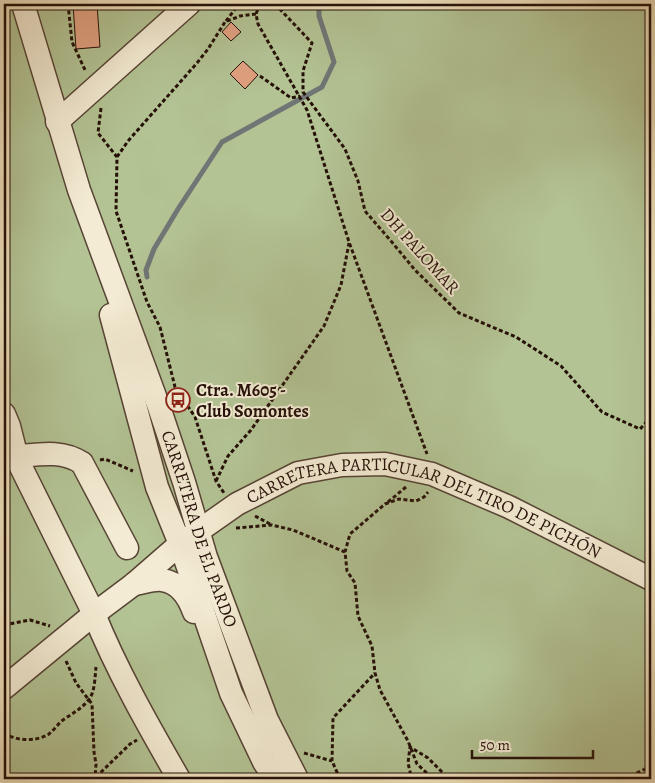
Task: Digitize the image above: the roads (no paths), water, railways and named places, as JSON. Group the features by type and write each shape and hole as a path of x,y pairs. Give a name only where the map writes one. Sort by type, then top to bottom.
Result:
{"street":[{"name":"CARRETERA DE EL PARDO","path":"23,4 79,190 159,407 206,557 268,720 297,779"},
{"path":"57,122 189,4"},
{"name":"CARRETERA DE EL PARDO","path":"79,190 151,466 180,544 231,694 264,762 275,779"},
{"path":"4,414 9,426 8,451 94,614 153,733 179,779"},
{"path":"8,451 56,453 73,457 82,463 127,548"},
{"name":"CARRETERA PARTICULAR DEL TIRO DE PICHÓN","path":"4,688 94,614 134,584 180,544 237,504 298,473 342,465 385,464 432,474 510,507 651,579"},
{"path":"180,544 197,556 247,690 268,720"},
{"path":"134,584 162,580 178,587 189,599 214,666 231,694"}],"waterway":[{"path":"147,277 146,270 154,249 222,142 322,87 334,62 319,16 319,4"}],"place":[{"name":"Ctra. M605 - Club Somontes","path":"178,400"}]}
